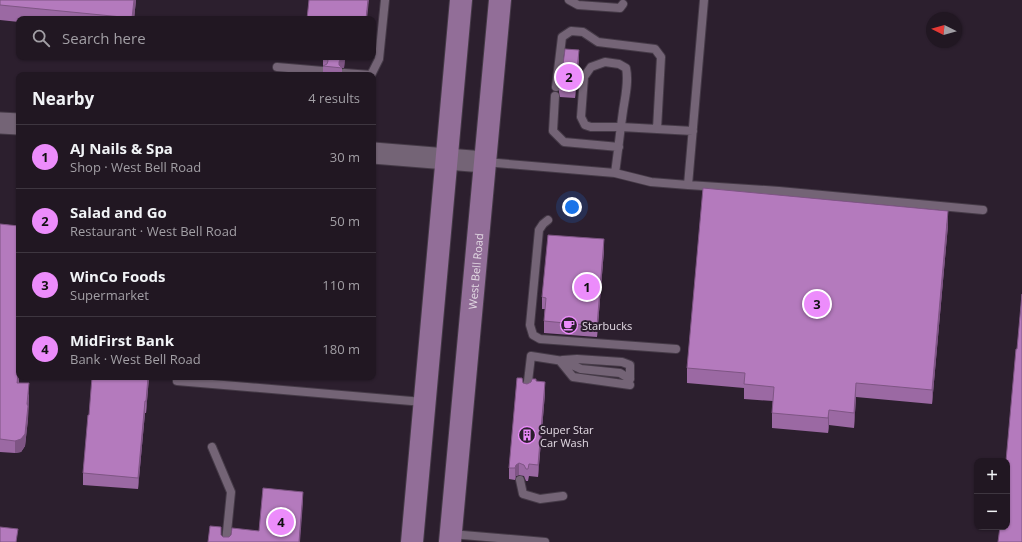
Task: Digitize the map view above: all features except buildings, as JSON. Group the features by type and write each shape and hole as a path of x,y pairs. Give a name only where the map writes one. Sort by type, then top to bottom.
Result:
{"main road":[{"path":"414,539 424,402 461,0"},
{"name":"West Bell Road","path":"450,538 498,4"}],"street":[{"path":"0,123 16,124"},
{"path":"376,154 484,162"}],"lane":[{"path":"372,72 379,59 385,0"},
{"path":"569,0 578,5 601,8 620,8 623,4"},
{"path":"688,186 704,0"},
{"path":"556,86 562,37 571,31 583,32 598,42 656,49 661,57 657,129"},
{"path":"615,173 619,147 621,127 627,77 626,68 619,64 605,62 591,67 584,76 581,117 585,125 592,127 621,127 693,131"},
{"path":"277,67 323,71"},
{"path":"555,96 553,131 564,142 619,147"},
{"path":"484,162 615,173 651,182 688,186 779,190 983,210"},
{"path":"548,220 539,230 530,326 533,335 540,339 676,349"},
{"path":"527,390 531,356 563,361 581,369 620,373 630,382"},
{"path":"177,382 424,402"},
{"path":"212,447 231,492 226,542"},
{"path":"520,480 523,494 540,499 563,496"},
{"path":"450,538 545,542"}],"place":[{"name":"Salad and Go","path":"569,77"},
{"name":"AJ Nails & Spa","path":"587,287"},
{"name":"WinCo Foods","path":"817,304"},
{"name":"Starbucks","path":"569,325"},
{"name":"Super Star Car Wash","path":"527,435"},
{"name":"MidFirst Bank","path":"281,522"}]}
